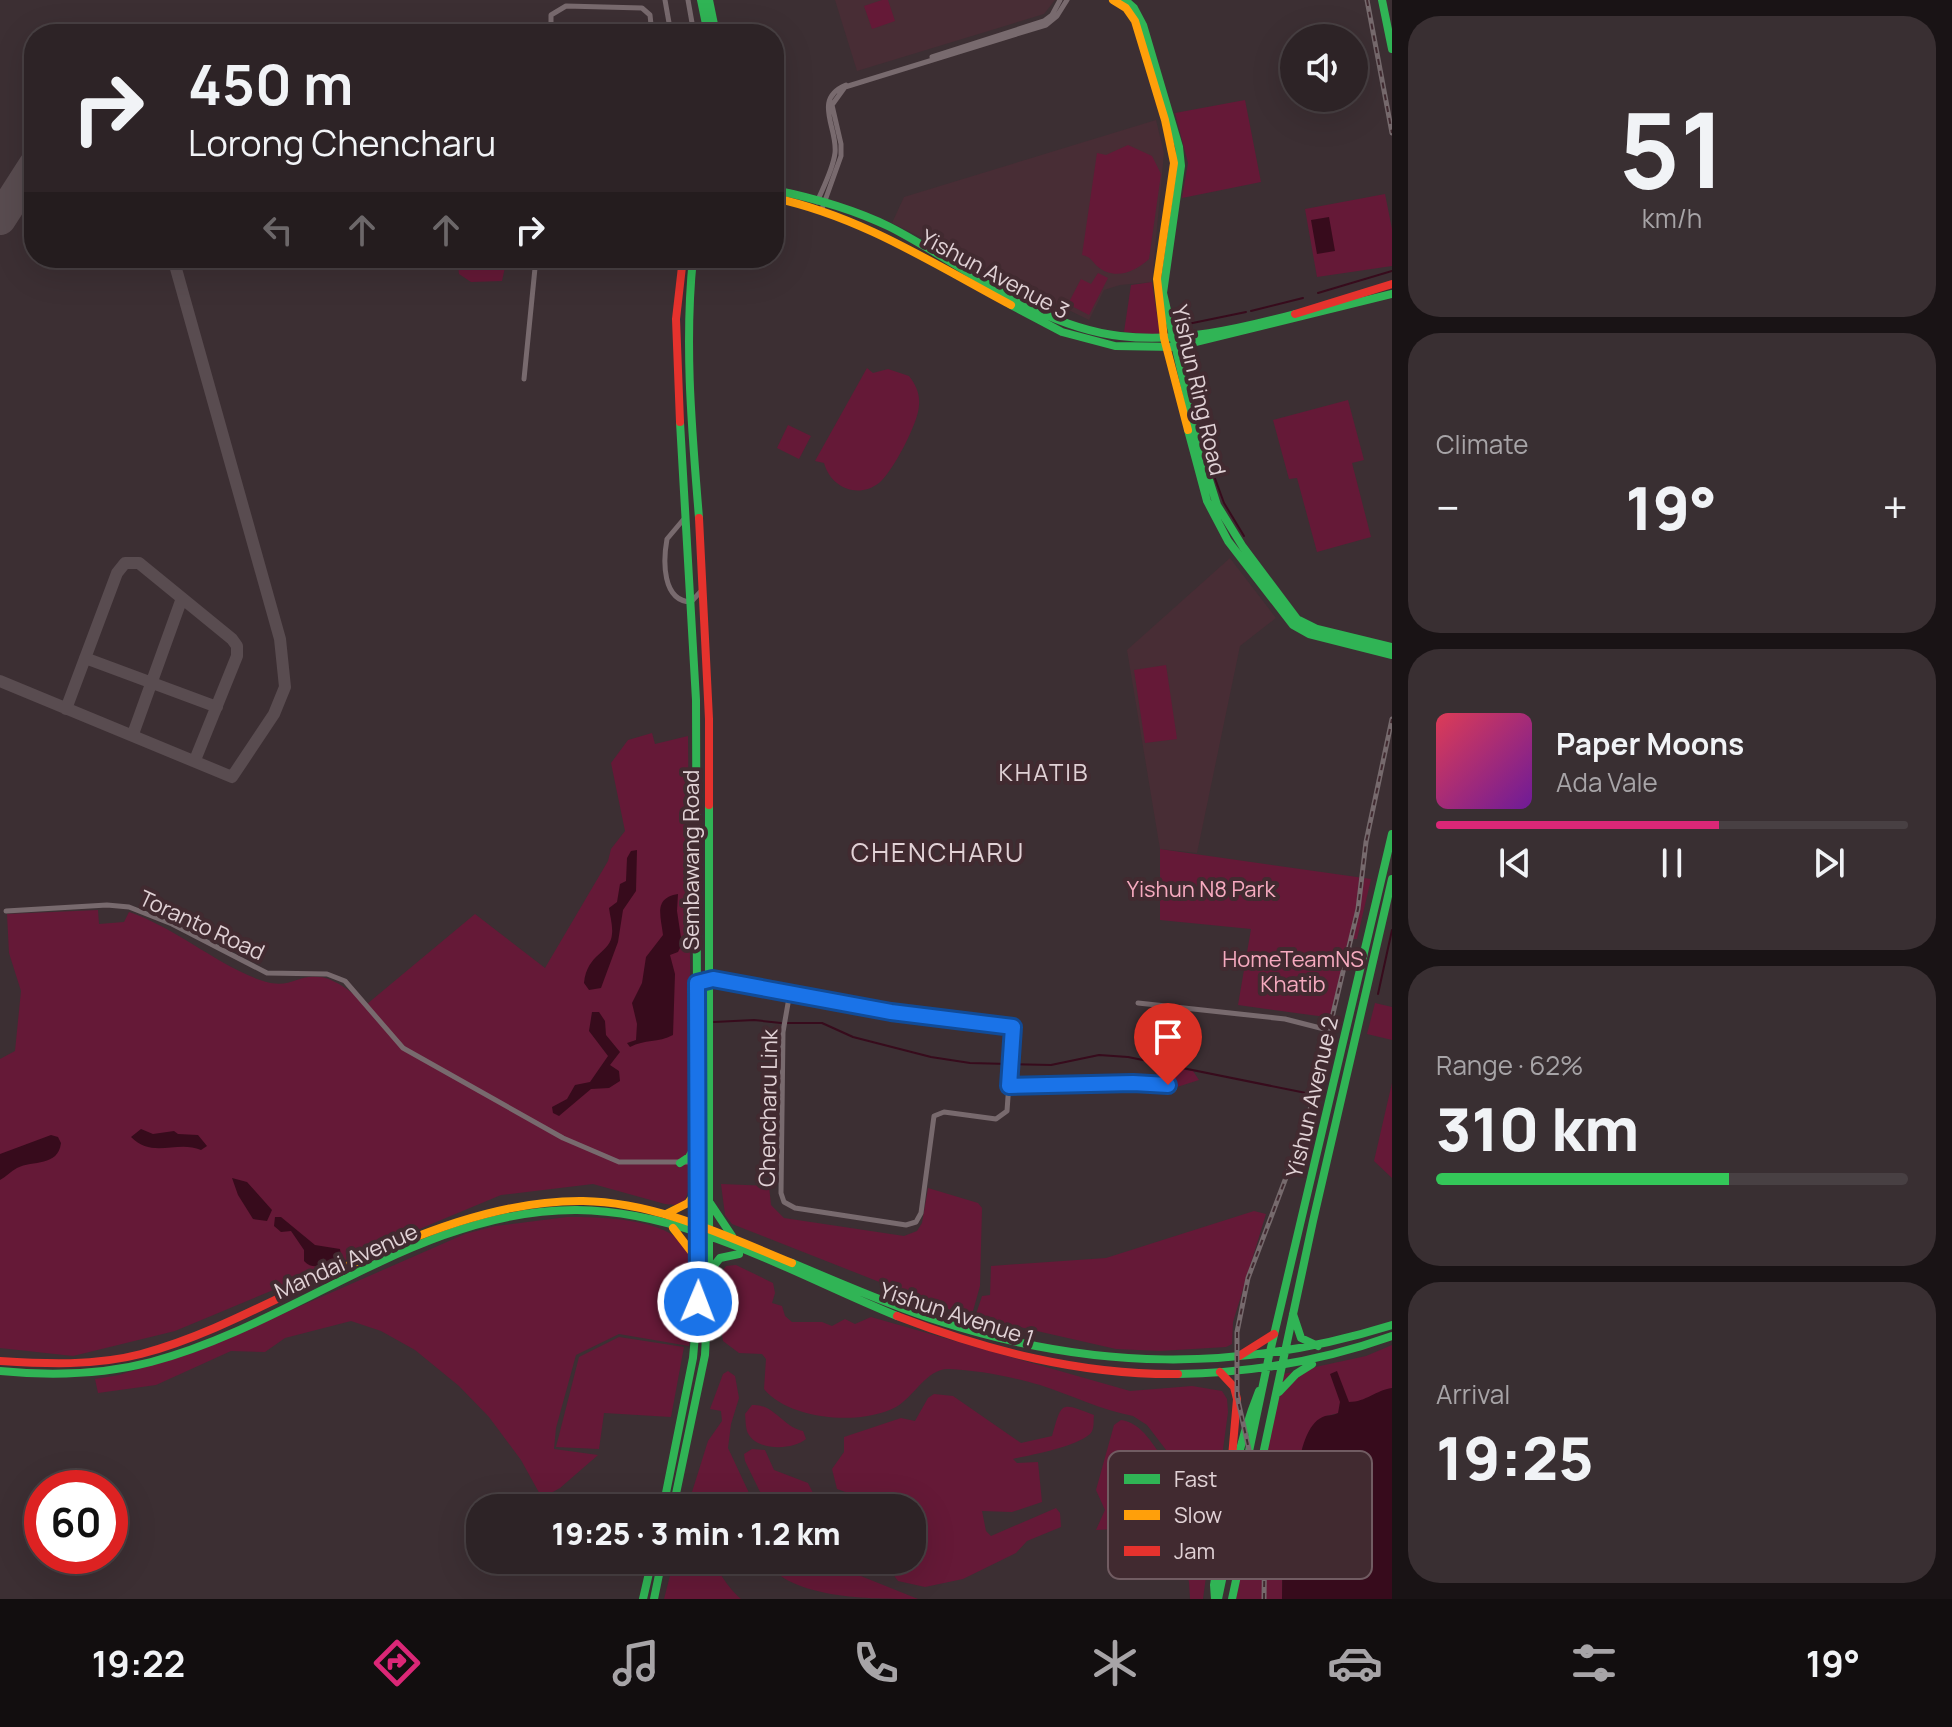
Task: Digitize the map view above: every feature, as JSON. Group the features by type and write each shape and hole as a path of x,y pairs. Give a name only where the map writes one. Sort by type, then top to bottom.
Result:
{"main road":[{"path":"701,0 706,24"},
{"path":"709,0 714,24"},
{"name":"Yishun Ring Road","path":"1113,0 1126,8 1135,21 1171,141 1173,168 1157,279 1207,501 1228,541 1289,622 1303,632 1392,655"},
{"name":"Yishun Ring Road","path":"1125,0 1134,8 1143,25 1179,147 1181,166 1163,283 1169,343 1212,493 1228,526 1294,616 1307,625 1392,647"},
{"path":"1382,0 1392,49"},
{"name":"Yishun Avenue 3","path":"784,193 889,227 997,289 1061,319 1120,336 1169,343 1392,294"},
{"name":"Yishun Avenue 3","path":"784,199 820,204"},
{"name":"Sembawang Road","path":"666,1494 695,1350 698,1261 696,700 684,519 676,319 682,268"},
{"name":"Sembawang Road","path":"676,1494 705,1355 709,1272 709,719 687,352 692,268"},
{"name":"Yishun Avenue 3","path":"1169,343 1255,323 1392,284"},
{"name":"Yishun Avenue 2","path":"1265,1451 1388,884 1392,834"},
{"name":"Yishun Avenue 2","path":"1264,1381 1388,884"},
{"path":"680,1163 689,1157 696,1143"},
{"path":"666,1214 688,1203 697,1190"},
{"path":"708,1199 725,1229 737,1240"},
{"name":"Mandai Avenue","path":"0,1361 85,1363 140,1354 215,1327 378,1254 464,1221 520,1206 580,1201 630,1205 708,1228"},
{"name":"Mandai Avenue","path":"0,1371 85,1374 141,1365 212,1340 461,1230 517,1215 576,1210 630,1215 709,1239"},
{"path":"673,1227 698,1261"},
{"name":"Yishun Avenue 1","path":"708,1228 951,1326 1047,1350 1139,1361 1234,1359 1284,1354 1392,1325"},
{"name":"Yishun Avenue 1","path":"709,1239 899,1315 1019,1356 1106,1370 1220,1372 1266,1369 1317,1361 1390,1337"},
{"path":"709,1272 726,1255 751,1256"},
{"path":"1293,1313 1301,1338 1320,1346"},
{"path":"1378,1331 1375,1339 1390,1337"},
{"path":"1234,1359 1274,1334"},
{"path":"1278,1393 1296,1374 1317,1361"},
{"path":"1220,1372 1234,1387 1237,1399 1233,1451"},
{"path":"1242,1451 1252,1406 1264,1381"},
{"path":"1249,1451 1264,1381"},
{"path":"643,1599 649,1574"},
{"path":"654,1599 659,1574"},
{"path":"1215,1579 1216,1599"},
{"path":"1216,1599 1220,1579"},
{"name":"Yishun Avenue 2","path":"1232,1599 1236,1579"}],"street":[{"path":"665,0 668,24"},
{"path":"688,0 692,24"},
{"path":"820,204 841,156 827,104 841,87 1044,21 1052,15 1060,0"},
{"path":"838,144 832,105 845,87 1046,25 1057,16 1067,0"},
{"path":"551,24 551,15 566,6 642,8 650,15 651,24"},
{"path":"524,379 535,268"},
{"path":"684,519 668,537 665,548 667,584 672,596 691,602 703,588"},
{"name":"Toranto Road","path":"6,911 107,905 129,907 172,924 267,973 314,972 336,977 345,981 403,1048 563,1138 619,1162 708,1162"},
{"path":"697,983 708,979 790,992"},
{"name":"Chencharu Link","path":"790,992 891,1012 1013,1027 1007,1111 1002,1117 944,1112 934,1116 921,1213 916,1222 906,1225 795,1208 784,1202 781,1193 783,1029 790,992"},
{"path":"1138,1003 1285,1019 1332,1031"},
{"path":"1009,1086 1159,1083 1174,1089"}],"shaded area":[{"path":"835,0 1055,0 1044,14 857,71"},
{"path":"1156,120 1164,153 1152,282 1104,290 1089,320 892,223 904,197"},
{"path":"1329,217 1335,251 1317,254 1311,220"},
{"path":"1230,558 1276,618 1240,646 1197,853 1160,849 1127,650"},
{"path":"637,850 636,891 623,910 618,942 601,988 589,990 584,983 586,973 611,940 609,908 617,902 620,884 626,881 627,858 631,851"},
{"path":"678,894 682,944 678,952 670,955 675,974 673,1035 630,1047 627,1043 636,1040 637,1024 632,1003 642,983 646,957 663,935 660,909 665,899"},
{"path":"592,1012 599,1012 605,1021 606,1035 620,1052 610,1065 619,1071 620,1081 609,1088 591,1089 559,1116 553,1113 552,1107 567,1099 575,1085 590,1082 608,1056 589,1031"},
{"path":"141,1129 153,1134 174,1131 198,1135 207,1146 201,1150 192,1147 147,1147 131,1137"},
{"path":"51,1135 58,1137 61,1143 55,1156 44,1162 17,1168 0,1180 0,1154"},
{"path":"232,1178 247,1182 272,1210 267,1221 253,1219 238,1195"},
{"path":"275,1217 281,1217 315,1245 340,1249 341,1256 322,1265 308,1264 304,1261 304,1250 291,1231 281,1232 274,1226"},
{"path":"1337,1371 1349,1402 1392,1388 1392,1599 1282,1599 1282,1579 1372,1579 1372,1451 1302,1451 1315,1423 1325,1416 1338,1413 1340,1402 1330,1374"}],"green space":[{"path":"888,0 895,21 872,29 864,6"},
{"path":"1245,100 1261,182 1182,198 1188,163 1175,113"},
{"path":"1128,145 1152,156 1161,174 1149,259 1131,271 1117,274 1104,271 1082,255 1097,153 1106,155"},
{"path":"1385,194 1392,229 1392,266 1317,277 1305,209"},
{"path":"458,268 505,268 502,281 471,282 459,274"},
{"path":"1098,273 1108,278 1089,315 1068,304 1081,279 1091,284"},
{"path":"1152,282 1160,335 1124,332 1131,285"},
{"path":"867,368 873,373 888,369 909,376 917,390 919,405 910,435 884,477 871,488 854,490 839,485 824,463 815,461"},
{"path":"1348,400 1364,460 1352,463 1371,537 1317,552 1297,478 1289,479 1273,420"},
{"path":"788,425 811,436 799,459 777,448"},
{"path":"1166,665 1177,739 1145,743 1134,670"},
{"path":"652,733 655,744 688,736 692,1181 685,1200 676,1205 665,1204 593,1184 501,1195 175,1331 73,1356 0,1348 0,1059 15,1051 21,991 9,953 7,914 98,910 99,924 124,922 129,912 260,980 279,984 311,977 325,978 367,1004 475,914 545,968 608,861 611,849 625,831 611,763 628,740"},
{"name":"Yishun N8 Park","path":"1160,849 1371,879 1357,939 1352,939 1333,1018 1238,1005 1251,929 1160,920"},
{"path":"1375,1003 1392,1007 1392,1040 1367,1034"},
{"path":"1157,1066 1193,1071 1199,1080 1177,1087 1156,1080"},
{"path":"1392,1083 1392,1178 1374,1161"},
{"path":"721,1184 769,1186 771,1205 784,1218 904,1236 917,1231 922,1223 928,1188 978,1203 982,1208 980,1286 971,1318 732,1224 725,1215"},
{"path":"1254,1211 1266,1214 1233,1322 1232,1344 1226,1347 1160,1351 1116,1349 975,1317 982,1296 990,1295 991,1266 1106,1258"},
{"path":"567,1217 637,1222 672,1234 684,1244 693,1267 689,1346 619,1334 576,1355 556,1428 554,1449 598,1455 549,1494 540,1494 521,1460 489,1417 459,1386 415,1350 381,1331 351,1321 285,1338 265,1352 231,1351 156,1385 98,1393 95,1379 119,1375 198,1351 465,1234 495,1226"},
{"path":"736,1265 773,1283 775,1293 772,1303 782,1306 785,1316 792,1322 822,1322 832,1326 845,1319 855,1324 871,1317 1130,1391 1192,1386 1222,1391 1227,1399 1228,1412 1223,1451 1167,1451 1147,1425 1133,1416 1040,1385 971,1371 949,1369 934,1373 896,1407 864,1417 826,1417 790,1408 764,1389 766,1359 762,1354 739,1353 723,1341 721,1330 728,1312 720,1274 726,1266"},
{"path":"619,1337 684,1347 671,1417 604,1413 599,1449 556,1447 579,1357"},
{"path":"1392,1345 1392,1388 1359,1402 1340,1402 1339,1413 1326,1416 1302,1451 1267,1451 1283,1374 1366,1356"},
{"path":"728,1371 735,1376 739,1398 728,1448 749,1494 691,1494 708,1441 722,1421 721,1411 710,1409 723,1374"},
{"path":"934,1394 953,1396 1021,1443 1052,1436 1064,1408 1094,1415 1092,1432 1083,1439 1013,1459 1017,1463 1038,1462 1042,1502 1012,1512 982,1511 986,1531 991,1536 1056,1508 1060,1513 1061,1527 1027,1541 1016,1553 963,1579 925,1587 898,1581 893,1574 926,1574 926,1494 851,1494 837,1489 832,1469 844,1452 844,1437 901,1418 915,1421 928,1398"},
{"path":"752,1405 766,1408 803,1431 806,1439 785,1447 760,1444 747,1430 745,1414"},
{"path":"1121,1420 1129,1422 1147,1437 1157,1451 1108,1451 1108,1529 1096,1530 1105,1510 1096,1490 1114,1425"},
{"path":"752,1449 765,1450 774,1470 808,1483 813,1493 761,1494 744,1454"},
{"path":"670,1574 720,1574 741,1599 664,1599"},
{"path":"778,1574 856,1574 918,1599 855,1597 792,1583"},
{"path":"1188,1579 1206,1579 1203,1599 1190,1599"},
{"path":"1240,1579 1282,1579 1282,1599 1236,1599"}],"waterway":[{"path":"1318,293 1392,271"},
{"path":"1251,311 1303,298"},
{"path":"1178,326 1246,312"},
{"path":"1184,355 1211,467"},
{"path":"1213,473 1224,503 1244,536"},
{"path":"1378,994 1392,930"},
{"path":"714,1022 754,1020 781,1023"},
{"path":"787,1023 822,1023 853,1037 931,1057 970,1063 1051,1065 1099,1055 1128,1057 1311,1094"}],"taxiway":[{"path":"0,681 232,777 274,714 285,687 280,639 176,268"},
{"path":"66,709 117,573 125,563 139,563 237,646 237,656 195,760"},
{"path":"133,734 182,598"},
{"path":"85,658 217,707"}],"runway":[{"path":"0,219 24,182"}],"railway":[{"path":"1367,0 1392,133"},
{"path":"1249,1451 1237,1396 1237,1332 1248,1278 1307,1122 1358,909 1366,842 1392,719"},
{"path":"1264,1579 1264,1599"}],"traffic: fast":[{"path":"701,0 706,24"},
{"path":"709,0 714,24"},
{"path":"1125,0 1134,8 1143,25 1179,147 1181,166 1163,293 1199,448 1217,505 1243,547 1297,619 1317,629 1392,647"},
{"path":"1382,0 1392,49"},
{"path":"784,192 833,205 890,227 1029,307 1089,330 1120,336 1164,338 1231,329 1295,314"},
{"path":"692,268 689,356 699,518"},
{"path":"1011,305 1062,332 1115,346 1175,347 1392,294"},
{"path":"666,1494 693,1358 698,1302 696,700 680,422"},
{"path":"1188,430 1207,501 1228,541 1293,625 1309,634 1392,655"},
{"path":"676,1494 705,1355 709,1272 709,805"},
{"path":"1249,1451 1392,834"},
{"path":"1264,1451 1392,879"},
{"path":"680,1163 689,1157 695,1147"},
{"path":"710,1203 732,1236"},
{"path":"0,1371 76,1373 113,1370 151,1362 205,1345 360,1271 465,1228 520,1215 577,1210 619,1213 701,1233 897,1316"},
{"path":"709,1272 720,1258 739,1254"},
{"path":"792,1263 939,1321 1053,1349 1109,1356 1221,1358 1278,1352 1335,1341 1392,1325"},
{"path":"1293,1314 1301,1338 1318,1346"},
{"path":"1178,1374 1287,1364 1392,1336"},
{"path":"1279,1392 1296,1374 1312,1364"},
{"path":"1240,1451 1259,1391"},
{"path":"643,1599 649,1574"},
{"path":"654,1599 659,1574"},
{"path":"1215,1579 1215,1599"},
{"path":"1218,1599 1222,1579"},
{"path":"1232,1599 1236,1579"}],"traffic: slow":[{"path":"1113,0 1126,8 1135,21 1165,120 1174,163 1157,279 1164,338 1188,430"},
{"path":"784,200 866,229 1011,305"},
{"path":"666,1214 688,1203 696,1192"},
{"path":"338,1270 426,1233 488,1213 551,1202 583,1201 637,1207 664,1214 792,1263"},
{"path":"673,1228 697,1259"}],"traffic: jam":[{"path":"680,422 676,319 682,268"},
{"path":"1295,314 1392,284"},
{"path":"699,518 709,719 709,805"},
{"path":"0,1361 88,1362 141,1354 216,1327 338,1270"},
{"path":"897,1316 966,1340 1035,1358 1106,1370 1178,1374"},
{"path":"1239,1356 1274,1334"},
{"path":"1220,1372 1234,1387 1237,1399 1233,1451"}],"district":[{"name":"KHATIB","path":"1044,773"},
{"name":"CHENCHARU","path":"938,853"}],"route":[{"path":"698,1302 697,983 713,979 891,1012 1013,1027 1009,1086 1168,1085"}],"park label":[{"name":"HomeTeamNS Khatib","path":"1293,972"}]}
